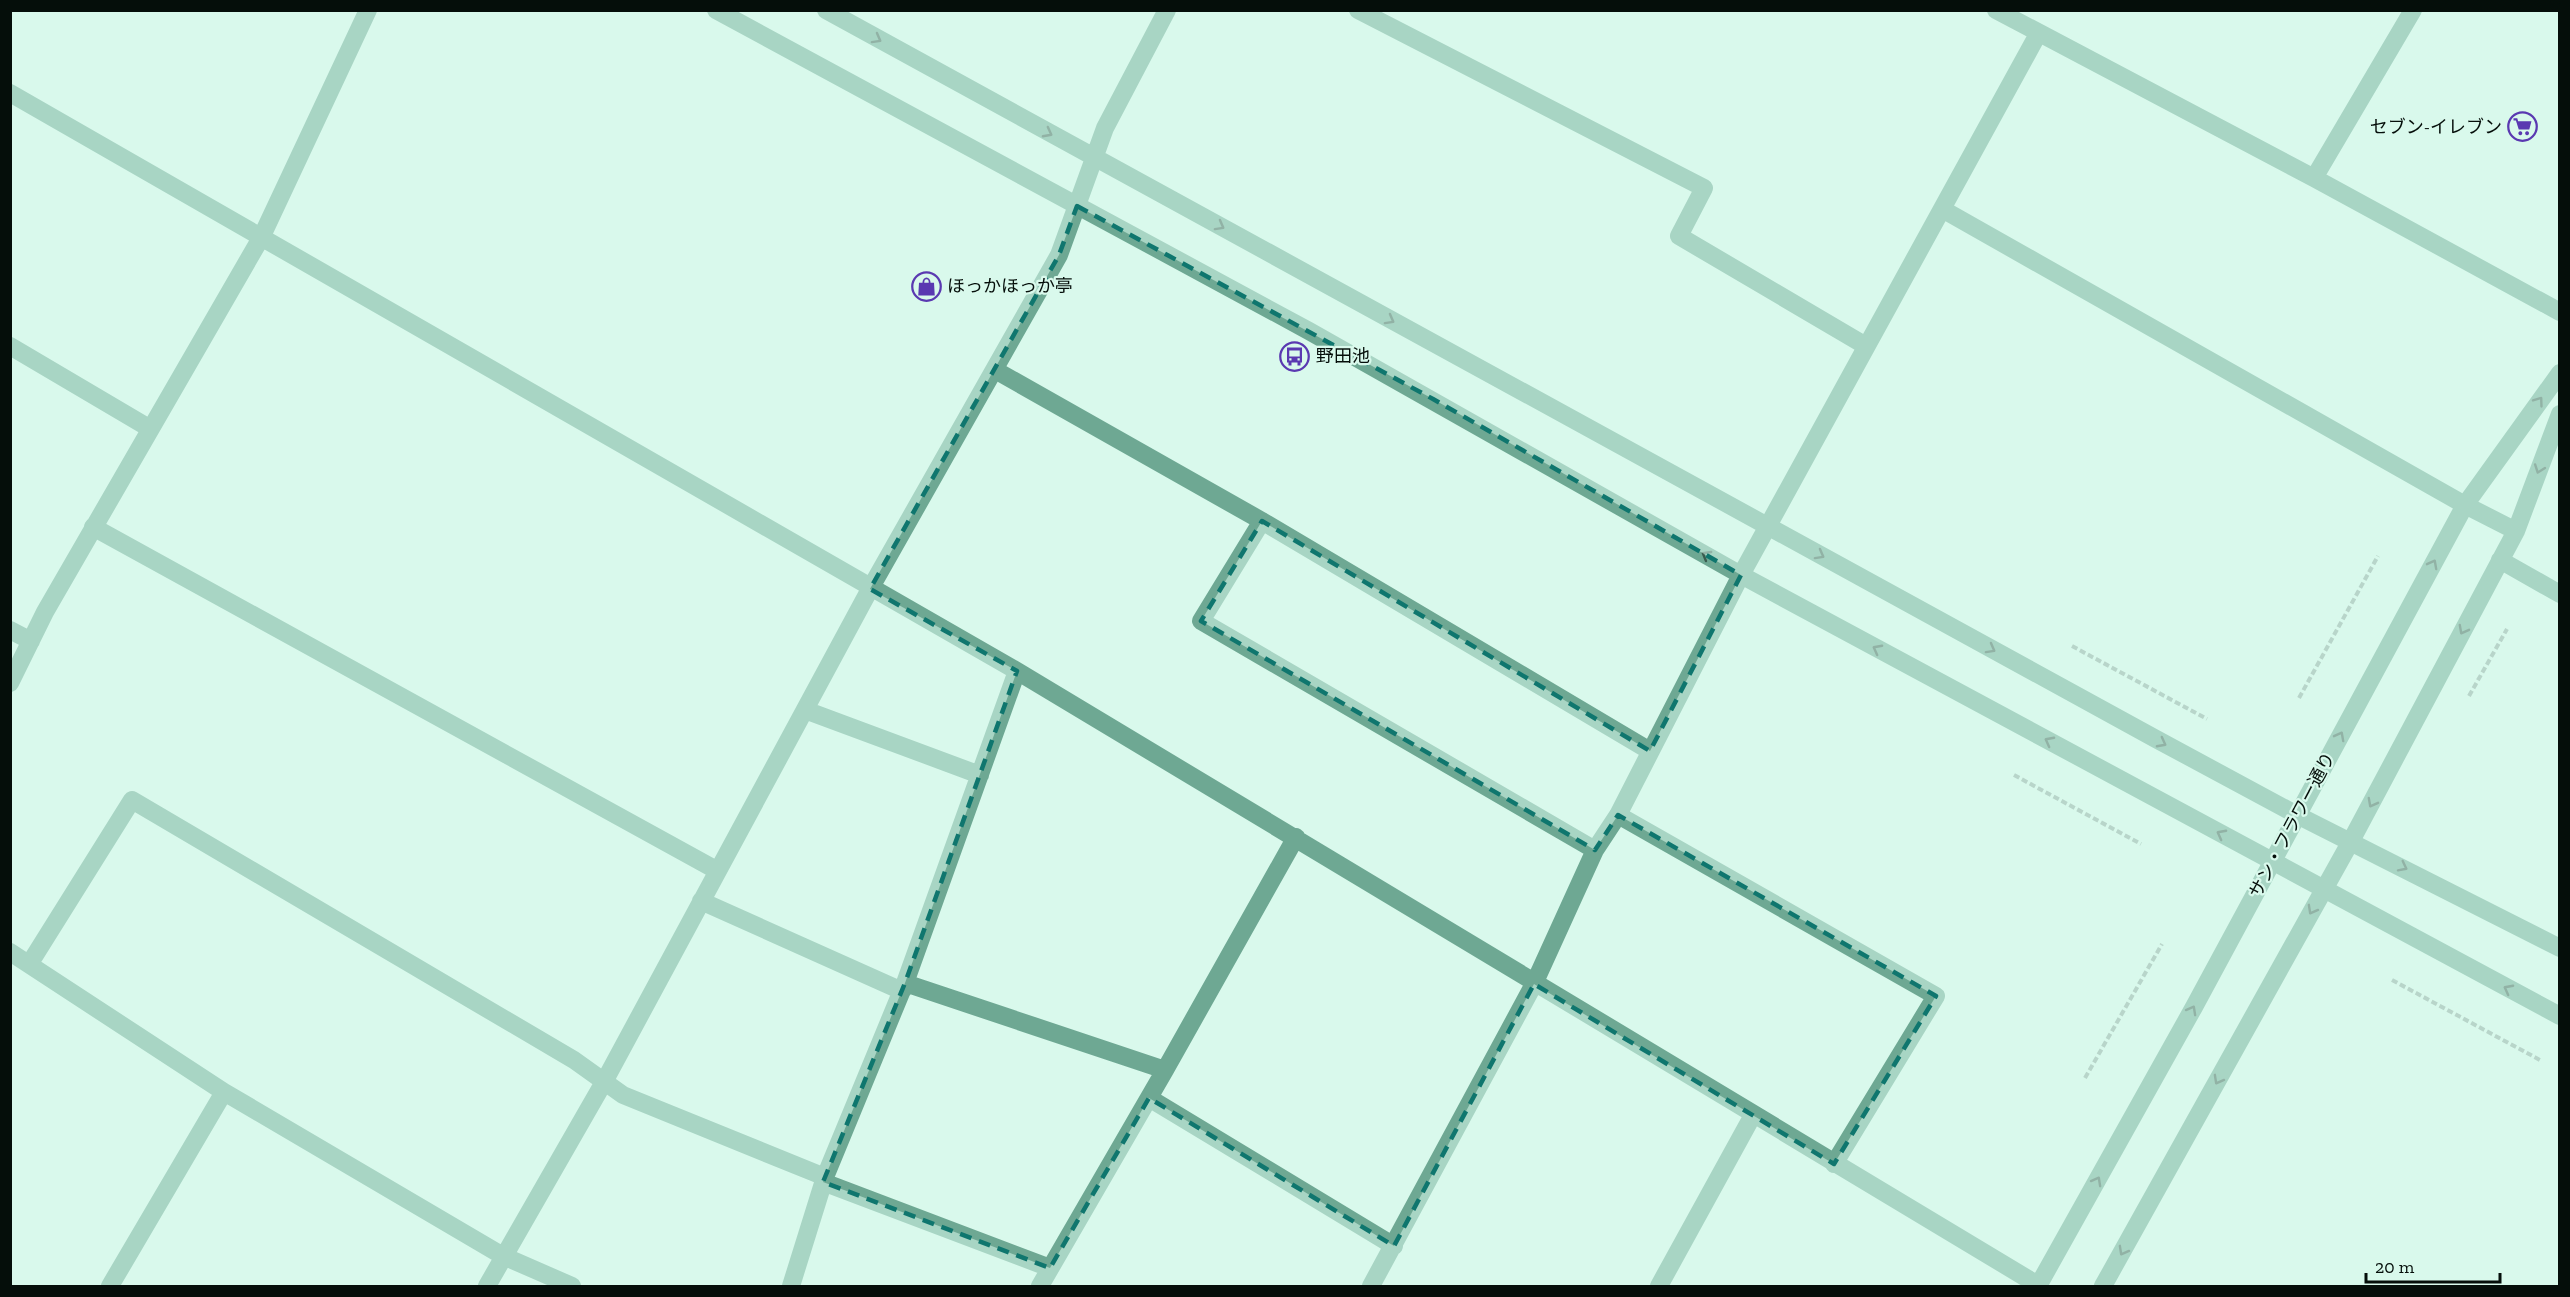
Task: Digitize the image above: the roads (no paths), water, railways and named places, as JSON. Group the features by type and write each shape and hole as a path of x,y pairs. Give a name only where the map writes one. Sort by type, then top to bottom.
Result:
{"street":[{"path":"10,683 93,527 262,236 368,10"},
{"path":"716,10 1422,393 1741,575 2559,1017"},
{"path":"826,10 2297,815 2351,840 2559,948"},
{"path":"487,1287 604,1082 870,588 1059,255 1106,128 1167,10"},
{"path":"1358,10 1704,188 1680,236 1866,346"},
{"path":"1996,10 2314,178 2559,312"},
{"path":"2314,178 2413,10"},
{"path":"1371,1287 1534,984 1595,850 1618,815 1741,575 2038,34"},
{"path":"10,93 1017,671 2038,1286"},
{"path":"1942,209 2465,505 2516,531"},
{"path":"10,346 149,428"},
{"path":"995,370 1262,521 1650,751"},
{"name":"サン・フラワー通り","path":"2038,1286 2194,1007 2465,505 2559,373"},
{"path":"2103,1287 2351,840 2516,531 2559,414"},
{"path":"1262,521 1201,621 1595,850"},
{"path":"93,527 718,871"},
{"path":"2500,560 2559,594"},
{"path":"10,630 31,641"},
{"path":"791,1287 824,1179 904,987 1017,671"},
{"path":"805,710 980,775"},
{"path":"30,963 132,801 574,1060 623,1095 824,1179 1050,1268"},
{"path":"1618,815 1936,996 1834,1164"},
{"path":"1040,1287 1296,837"},
{"path":"701,901 904,987 1165,1070"},
{"path":"10,952 224,1092 503,1256 572,1287"},
{"path":"110,1287 224,1092"},
{"path":"1149,1098 1394,1246"},
{"path":"1659,1287 1753,1115"}],"place":[{"name":"セブン-イレブン","path":"2523,127"},
{"name":"ほっかほっか亭","path":"926,286"},
{"name":"野田池","path":"1295,356"}]}
